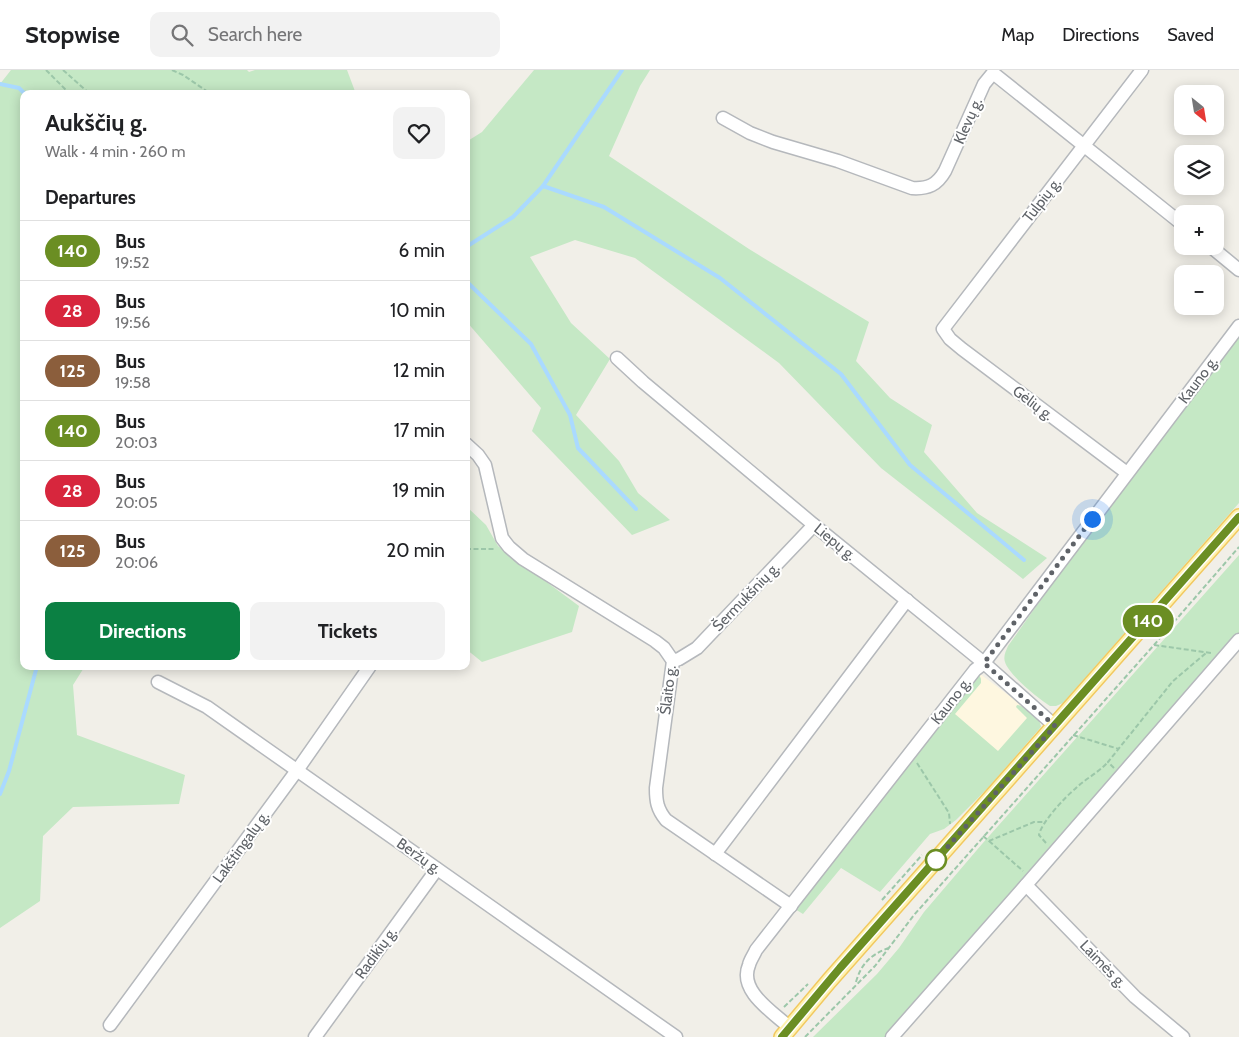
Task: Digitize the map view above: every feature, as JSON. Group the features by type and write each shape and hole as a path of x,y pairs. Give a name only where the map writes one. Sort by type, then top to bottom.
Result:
{"main road":[{"path":"785,1032 1239,517"}],"street":[{"name":"Tulpių g.","path":"942,329 1142,70"},
{"name":"Klevų g.","path":"723,118 773,142 838,161 912,188 923,188 933,185 940,180 984,84 993,73 1174,217"},
{"path":"1221,255 1239,270"},
{"name":"Kauno g.","path":"785,1032 750,988 747,974 748,965 756,950 975,670 984,663 1239,326"},
{"name":"Gėlių g.","path":"942,329 962,349 1127,473"},
{"name":"Liepų g.","path":"617,358 651,389 814,525 984,663 1055,726"},
{"name":"Šlaito g.","path":"470,448 485,465 502,538 509,548 655,641 664,648 672,661 656,788 658,808 666,820 791,906"},
{"name":"Šermukšnių g.","path":"672,661 679,660 697,648 814,525"},
{"path":"715,854 907,600"},
{"path":"892,1037 1239,640"},
{"name":"Lakštingalų g.","path":"110,1025 298,769 367,670"},
{"name":"Beržų g.","path":"158,682 207,707 298,769 676,1037"},
{"name":"Radikių g.","path":"315,1037 438,869"},
{"name":"Laimės g.","path":"1029,882 1135,997 1183,1037"}],"path":[{"path":"46,70 66,90"},
{"path":"63,70 86,90"},
{"path":"172,70 205,90"},
{"path":"805,1037 890,948 914,915 1239,547"},
{"path":"470,549 509,548"},
{"path":"1154,645 1206,653 1229,653"},
{"path":"1056,851 1039,835 1046,822 1073,790 1097,773 1108,762 1173,681 1206,653"},
{"path":"1072,735 1119,749"},
{"path":"911,753 950,813 950,824 945,830"},
{"path":"1108,762 1122,775"},
{"path":"989,841 1034,822 1046,822"},
{"path":"983,836 1029,882"},
{"path":"856,984 860,970 875,952 890,948"}],"shaded area":[{"path":"975,670 1028,710 1041,723 1041,727 988,788 923,754"}],"green space":[{"path":"11,70 247,70 249,72 255,70 347,70 354,90 20,90 20,670 82,670 73,685 77,735 185,775 179,804 73,807 43,836 40,901 0,928 0,84"},
{"path":"534,70 650,70 640,86 609,156 749,249 869,322 856,361 890,398 932,425 924,452 977,513 1047,558 1023,579 881,468 779,363 635,258 575,240 530,257 571,323 610,359 576,415 619,461 638,493 670,520 632,535 532,431 541,408 470,326 470,140 482,132"},
{"path":"1239,337 1239,503 1063,703 1050,706 1024,686 1012,673 1004,658 1008,646 1110,502"},
{"path":"470,510 486,525 498,546 579,606 572,632 482,662 470,652"},
{"path":"1239,555 1239,640 892,1037 813,1037 877,974 899,948 924,912 982,844"},
{"path":"979,674 981,683 955,714 998,751 1027,718 1016,707 1017,705 1032,713 1039,720 1041,727 988,788 956,820 944,829 930,834 880,892 841,868 803,914 795,909 857,829 866,821"}],"waterway":[{"path":"470,244 513,217 543,186 622,70"},
{"path":"0,84 21,90"},
{"path":"543,186 604,207 720,278 841,374 910,465 1024,560"},
{"path":"470,285 531,344 570,415 578,448 636,509"},
{"path":"0,794 9,771 36,670"}],"bus line":[{"name":"140","path":"782,1037 840,968 1239,517"}],"route":[{"path":"936,860 1055,726 984,663 1092,519"}]}
